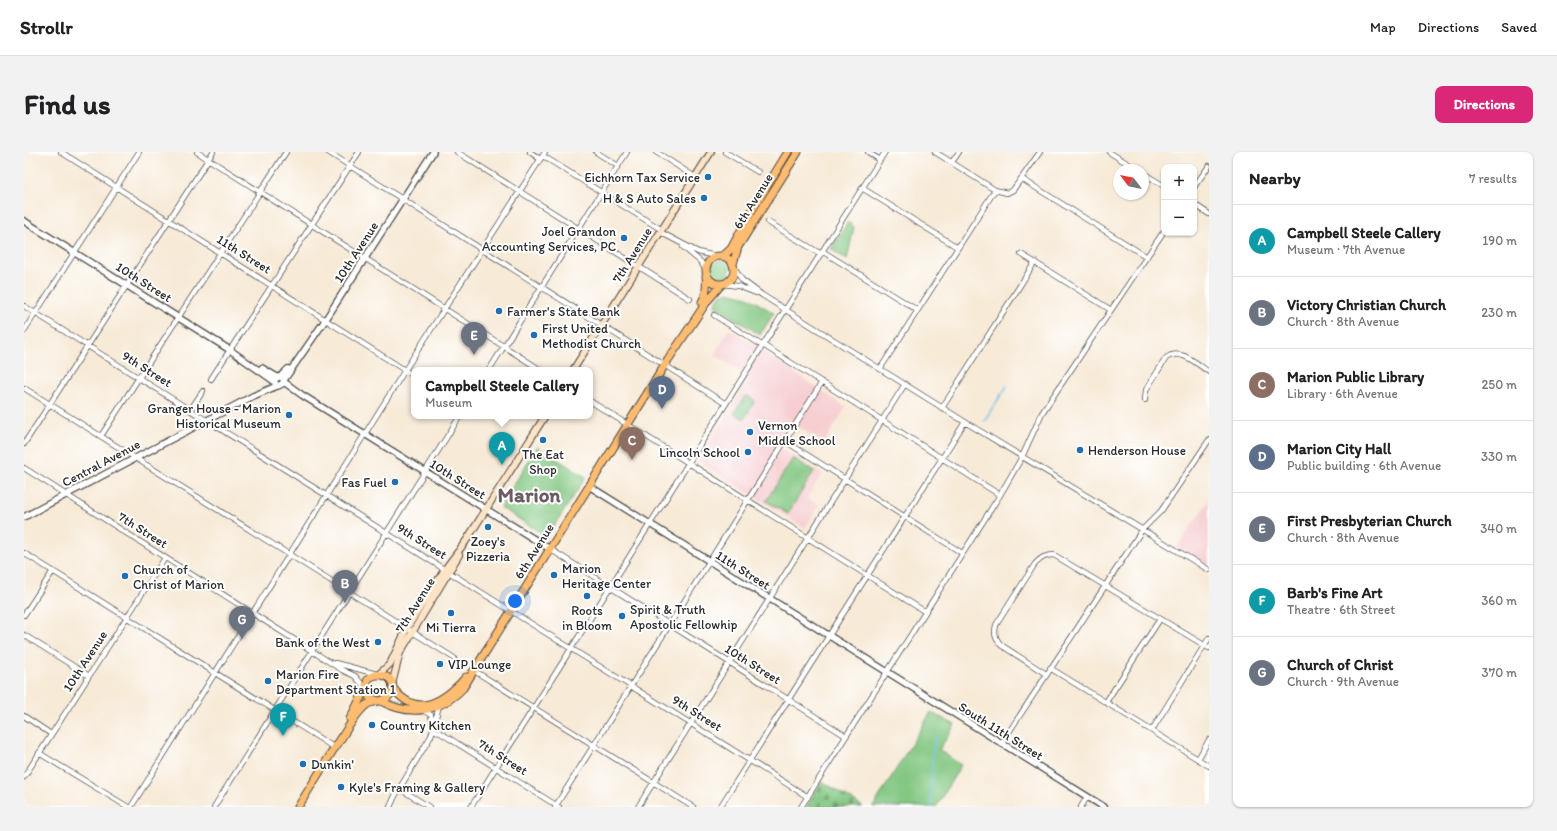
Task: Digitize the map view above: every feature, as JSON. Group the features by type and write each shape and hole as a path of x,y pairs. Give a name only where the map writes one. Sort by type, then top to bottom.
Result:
{"main road":[{"name":"7th Avenue","path":"575,367 711,152"},
{"name":"6th Avenue","path":"723,256 731,249 788,152"},
{"name":"6th Avenue","path":"734,266 738,247 798,152"},
{"path":"715,256 723,256 728,258 734,266 733,277 722,284 711,282 706,271 707,263 715,256"},
{"name":"6th Avenue","path":"679,344 705,296 707,285 706,271"},
{"name":"6th Avenue","path":"439,706 461,691 665,365 713,292 722,284"},
{"name":"7th Avenue","path":"378,674 390,664 410,629 543,419"},
{"name":"7th Avenue","path":"392,686 398,659 410,629"},
{"name":"6th Avenue","path":"392,686 400,696 411,703 420,706 430,704 455,689 474,670"},
{"path":"298,807 355,715 368,679 378,674 386,676 392,686 390,695 381,702 355,715"},
{"path":"365,688 370,698 406,710 424,711 439,706"}],"street":[{"name":"11th Street","path":"61,152 411,374"},
{"path":"24,331 139,152"},
{"path":"197,152 536,367"},
{"path":"24,444 213,152"},
{"path":"101,436 286,152"},
{"path":"328,152 726,404"},
{"path":"211,379 359,152"},
{"name":"10th Avenue","path":"279,381 296,362 326,319 433,152"},
{"path":"457,152 690,299"},
{"path":"530,152 543,155 679,243 701,262 706,271"},
{"path":"596,152 618,166"},
{"path":"491,367 627,152"},
{"path":"656,152 695,177"},
{"path":"725,152 758,172"},
{"path":"868,152 880,160"},
{"path":"471,807 611,588 885,152"},
{"path":"935,152 995,190 1007,193 1013,190 1022,179 1040,152"},
{"path":"952,162 959,152"},
{"path":"1109,152 1128,164"},
{"path":"39,753 129,807 253,613 405,370 543,155"},
{"path":"1197,183 1209,166"},
{"path":"1149,177 1161,184"},
{"path":"1022,179 1146,257"},
{"path":"862,188 957,247"},
{"path":"880,369 995,190"},
{"path":"1197,206 1209,214"},
{"name":"10th Street","path":"24,221 550,549 846,736"},
{"path":"768,222 917,310"},
{"path":"801,807 924,611 1000,494 1022,457 1042,413 1161,235"},
{"path":"679,243 698,252 715,256"},
{"path":"1020,254 1111,310"},
{"path":"942,408 1035,262"},
{"path":"734,266 742,280 762,295 942,408 1209,570"},
{"path":"722,284 738,286 762,295"},
{"name":"9th Street","path":"24,306 191,409 808,797"},
{"path":"714,315 1000,494"},
{"path":"1145,400 1146,390 1166,358 1171,355 1177,354 1183,356 1209,372"},
{"name":"Central Avenue","path":"24,517 279,381"},
{"path":"557,806 822,382"},
{"path":"638,807 844,478 905,384"},
{"path":"24,388 454,658"},
{"path":"191,409 203,391"},
{"path":"593,403 924,611"},
{"path":"214,807 458,419"},
{"path":"720,807 965,422"},
{"path":"1001,744 1104,585 1142,530 1161,511 1209,440"},
{"path":"785,441 962,553"},
{"name":"7th Street","path":"24,468 312,651 332,662 342,670 355,676 365,688"},
{"name":"11th Street","path":"589,486 887,672"},
{"path":"24,553 335,748"},
{"path":"1046,674 1001,645 996,640 995,633 996,625 1035,564 1040,558 1054,555 1207,647"},
{"name":"10th Avenue","path":"24,777 165,558"},
{"path":"24,615 53,571"},
{"path":"1106,702 1160,619"},
{"path":"24,635 89,676"},
{"path":"1152,730 1207,647 1209,638"},
{"name":"7th Street","path":"332,662 378,674"},
{"path":"1050,668 1209,766"},
{"path":"474,670 693,807"},
{"name":"South 11th Street","path":"887,672 1104,807"},
{"path":"390,807 399,788 427,744 433,730 439,706"},
{"path":"424,711 431,715 433,730"},
{"path":"24,716 51,734"},
{"name":"7th Street","path":"433,730 440,732 557,806"},
{"path":"1198,759 1209,740"},
{"path":"399,788 429,807"},
{"path":"1081,807 1087,797"}],"shaded area":[{"name":"Vernon Middle School","path":"729,329 846,407 824,443 791,422 776,445 822,474 807,498 819,505 805,528 698,461 750,377 714,355"},
{"path":"1209,500 1209,567 1177,547"}],"green space":[{"path":"848,222 854,227 847,260 831,249"},
{"path":"720,260 727,263 730,270 727,277 720,280 713,277 710,270 713,263"},
{"path":"728,292 748,297 774,313 760,335 714,305 720,295"},
{"path":"746,395 755,401 744,419 734,413"},
{"path":"537,447 586,477 547,537 500,507"},
{"path":"793,458 814,471 788,514 766,501"},
{"path":"931,712 955,725 939,750 961,765 936,807 873,807"},
{"path":"822,781 863,807 806,807"}],"waterway":[{"path":"984,421 1007,386"},
{"path":"930,807 933,750 937,735"}],"place":[{"name":"Eichhorn Tax Service","path":"708,177"},
{"name":"H & S Auto Sales","path":"704,198"},
{"name":"Joel Grandon Accounting Services, PC","path":"624,238"},
{"name":"Farmer's State Bank","path":"499,311"},
{"name":"First United Methodist Church","path":"534,335"},
{"name":"First Presbyterian Church","path":"474,355"},
{"name":"Marion City Hall","path":"662,409"},
{"name":"Granger House - Marion Historical Museum","path":"289,415"},
{"name":"Vernon Middle School","path":"750,432"},
{"name":"The Eat Shop","path":"543,440"},
{"name":"Henderson House","path":"1080,450"},
{"name":"Lincoln School","path":"748,452"},
{"name":"Marion Public Library","path":"632,460"},
{"name":"Campbell Steele Callery","path":"502,465"},
{"name":"Fas Fuel","path":"395,482"},
{"name":"Zoey's Pizzeria","path":"488,527"},
{"name":"Marion Heritage Center","path":"554,575"},
{"name":"Church of Christ of Marion","path":"125,576"},
{"name":"Roots in Bloom","path":"587,596"},
{"name":"Victory Christian Church","path":"345,603"},
{"name":"Mi Tierra","path":"451,613"},
{"name":"Spirit & Truth Apostolic Fellowhip","path":"622,616"},
{"name":"Church of Christ","path":"242,639"},
{"name":"Bank of the West","path":"378,642"},
{"name":"VIP Lounge","path":"440,664"},
{"name":"Marion Fire Department Station 1","path":"268,681"},
{"name":"Country Kitchen","path":"372,725"},
{"name":"Barb's Fine Art","path":"283,736"},
{"name":"Dunkin'","path":"303,764"},
{"name":"Kyle's Framing & Gallery","path":"341,787"}],"district":[{"name":"Marion","path":"529,494"}]}
